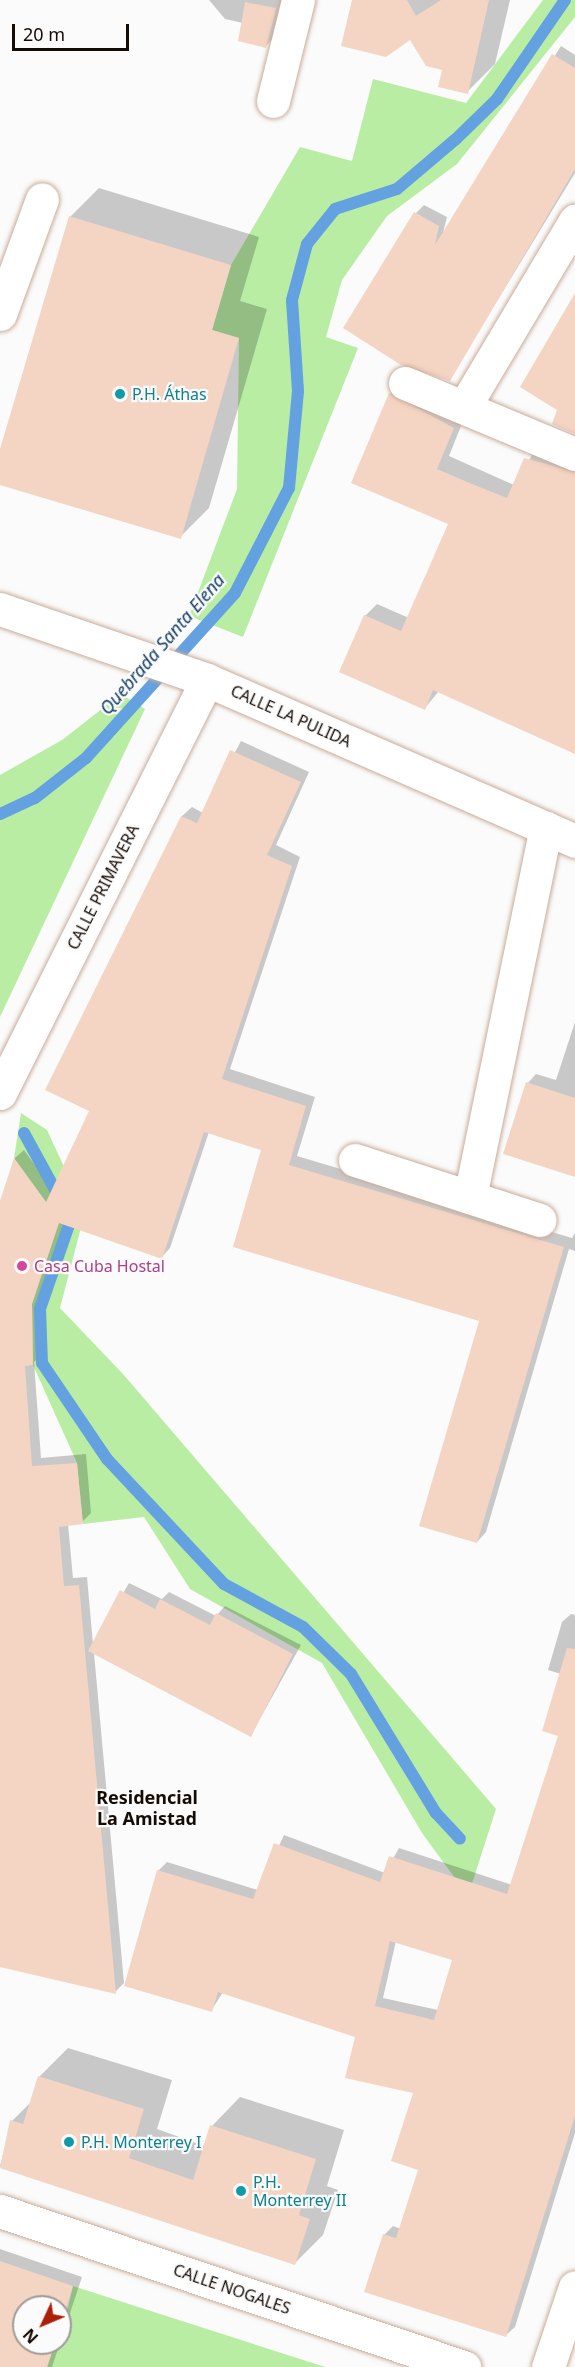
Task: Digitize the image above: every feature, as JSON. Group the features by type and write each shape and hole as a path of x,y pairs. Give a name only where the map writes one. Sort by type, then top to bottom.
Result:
{"street":[{"path":"273,101 298,0"},
{"path":"0,314 42,199"},
{"path":"468,401 575,220"},
{"path":"405,383 468,401 575,454"},
{"name":"CALLE LA PULIDA","path":"0,609 207,680 561,834"},
{"name":"CALLE PRIMAVERA","path":"0,1093 207,680"},
{"path":"470,1197 561,834"},
{"path":"355,1160 540,1220"},
{"name":"CALLE NOGALES","path":"0,2211 464,2367"},
{"path":"548,2367 575,2287"}],"green space":[{"path":"543,0 575,0 575,17 457,164 387,216 342,280 326,337 358,348 243,637 189,616 237,489 239,338 212,330 231,265 300,147 352,161 373,79 466,103"},
{"path":"121,694 145,709 0,1017 0,775 62,740"},
{"path":"21,1113 47,1130 85,1212 60,1308 123,1374 496,1809 468,1896 422,1833 322,1663 190,1589 144,1517 83,1524 77,1463 33,1365 32,1304 59,1220 14,1158"},
{"path":"73,2286 325,2367 47,2367 51,2355 72,2355 71,2295"}],"building":[{"path":"352,0 407,0 416,16 441,0 489,0 468,94 438,87 442,70 426,66 410,40 386,57 341,46"},
{"path":"245,2 276,8 266,48 238,41"},
{"path":"552,54 575,68 575,169 450,381 401,365 343,328 414,212 439,226 435,245"},
{"name":"P.H. Áthas","path":"69,216 231,265 212,330 239,338 181,539 0,485 0,449"},
{"path":"575,293 575,434 552,424 557,410 520,387"},
{"path":"389,393 454,428 437,469 472,484 507,498 524,458 575,472 575,754 433,690 425,710 339,672 364,615 401,631 448,524 351,483"},
{"path":"230,750 301,782 267,855 292,866 222,1079 306,1106 289,1165 564,1247 477,1543 419,1526 479,1321 233,1247 261,1150 204,1132 162,1259 59,1223 32,1304 33,1365 25,1366 32,1466 77,1463 83,1524 59,1527 64,1586 79,1585 116,1994 0,1967 0,1201 14,1158 46,1202 89,1111 45,1090 181,816 197,823"},
{"path":"526,1082 575,1098 575,1177 503,1154"},
{"path":"120,1590 155,1609 160,1599 210,1625 216,1613 293,1654 251,1737 88,1651"},
{"path":"567,1648 575,1649 575,2116 506,2337 364,2292 383,2234 396,2238 418,2170 391,2161 413,2093 345,2078 355,2037 218,1992 212,2012 124,1986 157,1870 253,1899 274,1843 380,1882 389,1856 507,1894 558,1736 542,1731","holes":["390,1941 452,1960 434,2020 375,2006"]},
{"path":"38,2076 144,2109 129,2158 193,2180 210,2125 316,2159 299,2215 310,2219 295,2265 0,2168 10,2120 23,2124"},
{"path":"0,2261 73,2286 70,2295 12,2295 12,2355 51,2355 47,2367 0,2367"}],"waterway":[{"name":"Quebrada Santa Elena","path":"0,814 35,798 86,758 235,593 289,488 298,391 292,300 307,244 335,209 397,189 456,139 497,99 565,0"},
{"path":"24,1133 71,1219 40,1309 42,1363 107,1459 224,1584 303,1627 351,1674 436,1813 460,1839"}],"place":[{"name":"P.H. Áthas","path":"120,394"},
{"name":"Casa Cuba Hostal","path":"22,1266"},
{"name":"P.H. Monterrey I","path":"69,2142"},
{"name":"P.H. Monterrey II","path":"241,2191"}],"district":[{"name":"Residencial La Amistad","path":"147,1808"}]}
